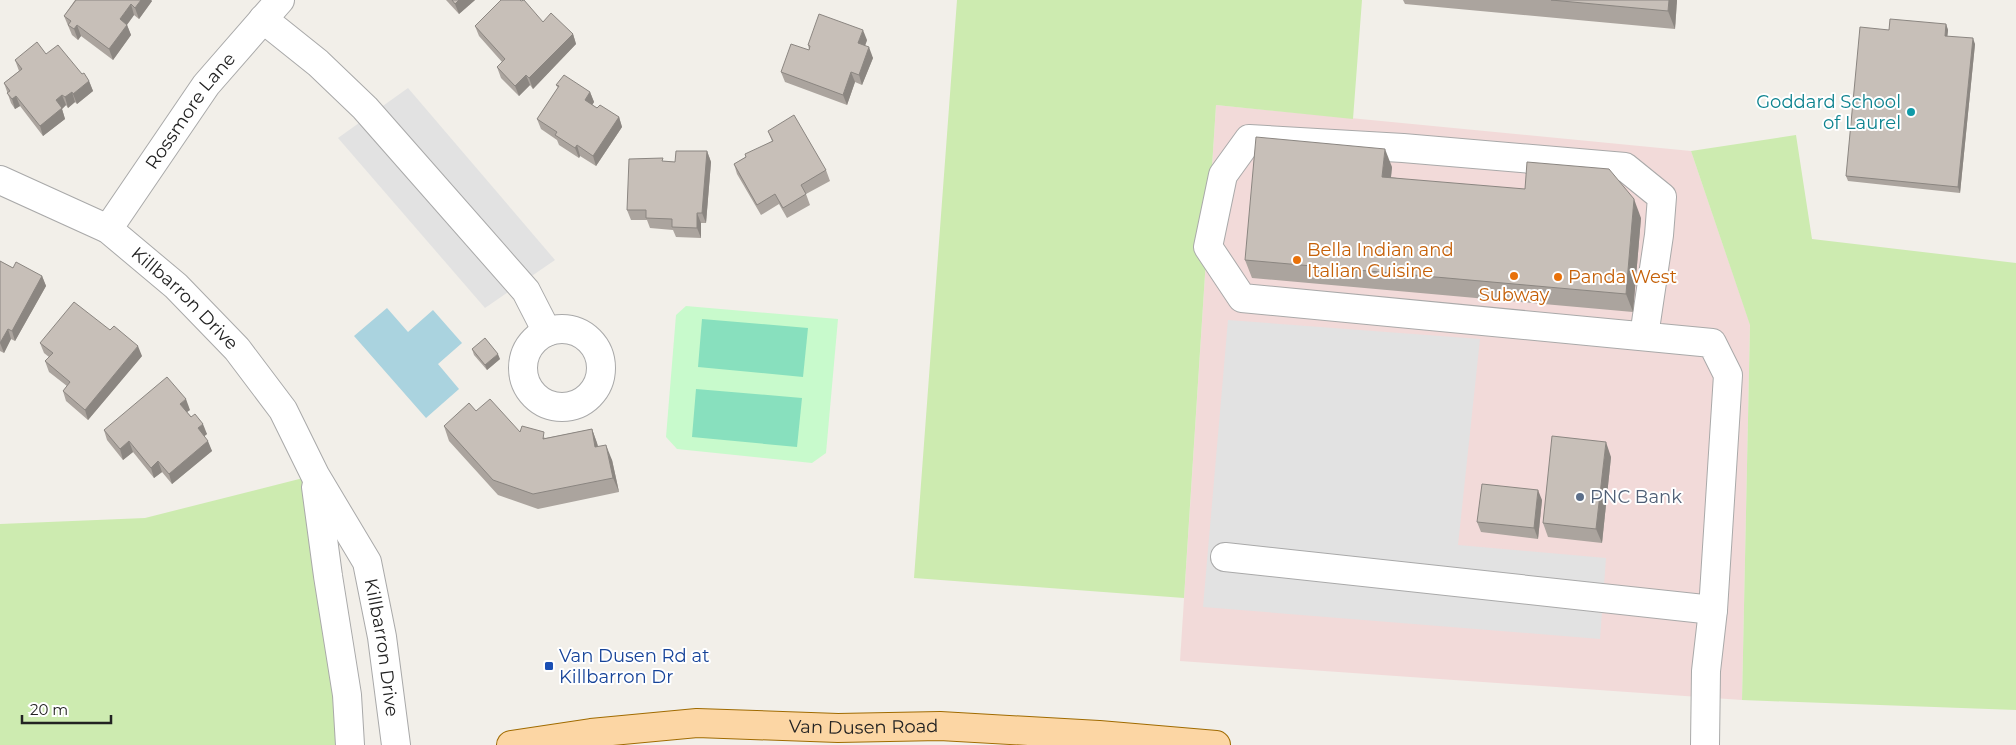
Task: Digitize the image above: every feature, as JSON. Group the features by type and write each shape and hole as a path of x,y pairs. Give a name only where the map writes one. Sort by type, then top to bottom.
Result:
{"main road":[{"name":"Van Dusen Road","path":"511,745 590,733 697,723 838,728 940,726 1100,735 1216,745"}],"street":[{"name":"Rossmore Lane","path":"108,229 206,84 272,10"},
{"path":"272,10 318,63 365,108 526,291 547,332"},
{"path":"1644,336 1659,235 1662,197 1625,167 1403,148 1250,139 1223,175 1208,247 1242,298 1712,343 1728,375 1714,610 1706,670 1705,745"},
{"name":"Killbarron Drive","path":"0,180 108,229 176,286 237,349 283,410 315,475 367,562 382,636 396,745"},
{"name":"Killbarron Drive","path":"315,475 328,576 347,695 350,745"},
{"path":"1225,557 1714,610"}],"shaded area":[{"path":"408,88 555,260 485,308 338,138"},
{"path":"1216,105 1691,151 1750,324 1742,700 1180,661"},
{"path":"1228,320 1480,339 1458,545 1606,558 1600,639 1203,607"}],"green space":[{"path":"957,0 1362,0 1353,119 1216,105 1184,598 914,578"},
{"path":"1796,135 1812,239 2016,263 2016,710 1742,700 1750,325 1691,151"},
{"path":"686,306 838,319 826,453 812,463 677,449 666,437 676,315"},
{"path":"702,319 808,328 803,377 698,367"},
{"path":"696,389 802,398 797,447 692,437"},
{"path":"315,475 348,745 0,745 0,524 145,518"}],"water":[{"path":"387,308 408,332 433,310 462,343 438,364 459,389 426,418 354,336"}],"building":[{"path":"76,0 141,0 135,8 131,4 120,19 127,25 109,49 77,25 74,29 68,25 71,21 64,16"},
{"path":"501,0 524,0 543,22 551,13 573,34 529,78 526,75 515,86 497,67 505,59 475,26"},
{"path":"1551,0 1669,0 1668,11"},
{"path":"819,14 863,30 858,43 869,47 859,75 851,72 843,95 781,72 791,44 809,50 810,46 808,45"},
{"name":"Goddard School of Laurel","path":"1890,19 1946,24 1945,36 1973,38 1958,187 1846,176 1860,27 1889,30"},
{"path":"37,42 46,54 58,45 89,81 73,94 72,92 65,97 62,95 56,100 62,108 40,126 16,96 12,99 7,93 10,91 4,83 22,69 15,60"},
{"path":"564,75 590,92 585,100 597,108 600,105 619,117 593,156 577,145 575,148 555,135 557,132 537,119 559,86 556,85"},
{"path":"794,115 826,170 801,185 806,194 783,208 775,194 757,205 734,164 746,157 745,154 773,141 768,131"},
{"path":"1256,137 1385,149 1382,177 1525,189 1527,162 1609,169 1634,199 1626,294 1245,260"},
{"path":"676,151 707,151 702,213 697,213 697,228 672,227 672,219 646,218 646,210 627,210 629,159 663,158 662,161 675,162"},
{"path":"0,261 13,268 16,262 42,276 12,331 8,329 0,343"},
{"path":"74,302 110,330 114,326 138,346 85,410 63,391 70,382 45,361 53,353 40,343"},
{"path":"485,338 498,354 485,365 472,349"},
{"path":"167,377 186,399 180,404 191,417 195,414 203,424 198,428 208,441 169,474 158,461 151,468 129,441 120,449 104,430"},
{"path":"490,399 520,432 522,426 544,432 543,439 592,429 595,447 606,445 613,478 533,494 493,480 444,426 469,403 476,411"},
{"name":"PNC Bank","path":"1552,436 1606,442 1596,529 1543,523"},
{"path":"1482,484 1538,490 1534,528 1477,522"}],"place":[{"name":"Goddard School of Laurel","path":"1911,112"},
{"name":"Bella Indian and Italian Cuisine","path":"1297,260"},
{"name":"Subway","path":"1514,276"},
{"name":"Panda West","path":"1558,277"},
{"name":"PNC Bank","path":"1580,497"},
{"name":"Van Dusen Rd at Killbarron Dr","path":"549,666"}]}
